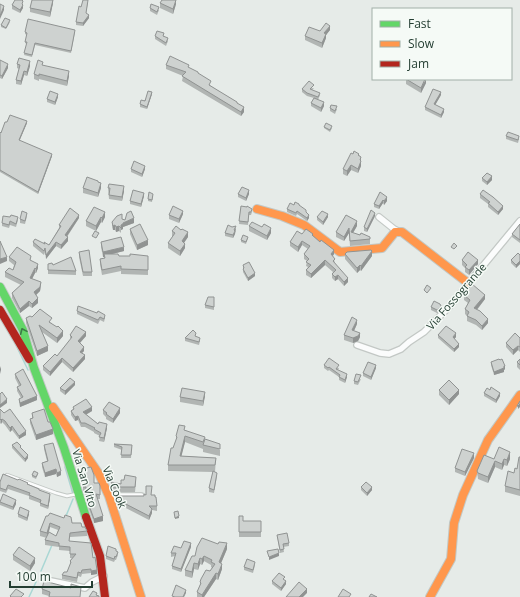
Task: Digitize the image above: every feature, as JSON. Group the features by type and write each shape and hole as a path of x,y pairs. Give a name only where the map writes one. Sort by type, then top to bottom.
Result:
{"street":[{"path":"258,209 282,216 304,225 340,252 382,248 395,232 398,231"},
{"path":"379,217 394,229 402,232 468,283"},
{"name":"Via Fossogrande","path":"357,345 380,353 389,354 401,350 434,323 520,221"},
{"name":"Via San Vito","path":"0,287 23,330 34,368 46,396 64,448 78,494 100,556 106,591 105,597"},
{"name":"Via San Vito","path":"0,310 34,368"},
{"path":"430,597 451,559 454,523 463,495 488,440 520,395"},
{"name":"Via Cook","path":"46,396 99,474 109,496 141,597"},
{"path":"109,496 141,496"},
{"path":"51,581 85,588 92,582 104,576"}],"lane":[{"path":"7,475 67,496 78,494"}],"building":[{"path":"15,0 23,1 23,5 20,10 12,5"},
{"path":"32,0 53,0 50,12 30,8"},
{"path":"83,0 88,0 86,13 89,15 83,23 76,22 79,6 81,7"},
{"path":"162,0 176,0 173,9 160,3"},
{"path":"0,4 4,6 0,16"},
{"path":"151,4 159,7 157,12 150,8"},
{"path":"5,18 10,20 6,28 1,25"},
{"path":"28,19 75,30 71,51 35,43 32,55 24,53 27,42 25,42 27,33 25,32"},
{"path":"326,23 330,26 324,33 326,34 322,43 305,36 309,27 320,31"},
{"path":"157,31 164,33 163,36 168,38 166,43 155,36"},
{"path":"170,56 189,65 188,67 211,81 209,85 244,107 241,112 182,76 186,72 166,65"},
{"path":"19,58 30,61 27,72 24,71 21,81 16,80 20,65 17,64"},
{"path":"0,60 8,64 2,76 0,75"},
{"path":"38,60 43,62 42,65 69,71 67,81 34,74"},
{"path":"408,80 425,80 421,88"},
{"path":"309,81 314,85 310,89 320,93 318,97 307,93 302,89"},
{"path":"433,89 441,92 434,104 444,109 441,115 425,107"},
{"path":"50,91 58,94 55,102 47,99"},
{"path":"148,91 152,92 147,107 140,104 141,100 145,101"},
{"path":"314,98 324,102 321,108 311,103"},
{"path":"331,105 337,106 335,111 330,108"},
{"path":"10,115 27,121 19,140 52,154 38,192 0,170 0,132 1,133 5,122 7,122"},
{"path":"326,123 332,126 330,130 324,127"},
{"path":"508,132 519,136 518,140 506,136"},
{"path":"354,151 359,154 358,155 361,157 361,161 358,169 351,165 347,171 343,169 351,153 353,154"},
{"path":"134,161 145,166 142,174 131,169"},
{"path":"487,173 492,176 487,182 482,178"},
{"path":"87,177 101,183 98,193 83,188"},
{"path":"109,184 124,186 122,197 109,195"},
{"path":"242,187 249,190 246,198 238,194"},
{"path":"133,190 144,193 141,204 130,201"},
{"path":"483,190 503,206 498,212 488,203 490,202 480,194"},
{"path":"149,192 153,194 152,200 148,199"},
{"path":"380,192 387,197 379,206 374,204"},
{"path":"295,202 306,210 309,215 307,218 297,211 296,213 287,209 290,203 294,205"},
{"path":"173,206 183,211 179,219 169,215"},
{"path":"241,206 247,206 252,209 251,212 249,212 248,222 239,221"},
{"path":"94,207 105,212 96,226 86,221"},
{"path":"70,208 79,215 65,235 68,237 61,245 56,242 46,255 45,248 44,251 33,242 35,239 49,245"},
{"path":"371,210 375,213 367,229 364,227"},
{"path":"22,211 27,213 25,221 20,219"},
{"path":"131,211 134,218 123,223 121,228 119,226 116,227 115,225 113,226 112,222 117,216 122,214 122,219 125,220 127,213"},
{"path":"322,211 328,214 323,222 317,217"},
{"path":"11,215 18,217 16,224 10,221 9,225 2,223 3,216 10,217"},
{"path":"346,215 357,221 351,232 360,235 361,233 370,237 370,239 350,241 349,228 344,237 336,232"},
{"path":"252,222 262,227 264,224 271,228 267,236 249,226"},
{"path":"140,224 148,240 137,245 130,229"},
{"path":"520,224 520,240 512,234"},
{"path":"228,225 232,227 236,226 233,235 225,233"},
{"path":"176,226 181,230 182,229 188,232 182,241 185,244 180,251 168,243 175,233 172,231"},
{"path":"306,229 320,242 321,240 334,250 331,254 335,259 333,261 348,278 344,282 338,275 335,277 332,274 336,270 325,260 311,274 306,270 311,265 306,262 309,259 304,254 310,246 302,241 298,247 290,242 297,231 302,234"},
{"path":"95,231 99,233 96,238 92,236"},
{"path":"243,235 248,237 246,242 241,240"},
{"path":"121,237 124,247 103,252 101,242"},
{"path":"0,241 7,257 0,259"},
{"path":"454,243 457,246 454,249 451,247"},
{"path":"17,247 31,256 30,260 38,264 30,278 41,282 40,287 34,292 38,298 32,304 29,301 20,309 12,293 24,282 5,272 9,268 13,270 16,262 9,257"},
{"path":"89,250 92,272 83,272 79,252"},
{"path":"372,251 361,266 360,265 357,268 345,254 347,252"},
{"path":"468,252 478,260 469,270 465,267 467,265 462,260"},
{"path":"518,253 520,255 520,261 516,265 511,260"},
{"path":"104,254 118,254 119,256 130,256 130,254 148,256 148,270 121,269 121,266 102,270 100,259 105,258"},
{"path":"71,257 76,271 48,270 48,264 52,263 53,265"},
{"path":"249,262 255,273 248,278 243,269 243,265"},
{"path":"472,284 485,295 474,308 480,311 488,319 482,326 476,320 467,316 469,312 465,309 470,300 464,295"},
{"path":"427,285 431,288 427,293 424,290"},
{"path":"208,297 214,297 214,307 205,305"},
{"path":"434,301 441,306 437,310 431,307"},
{"path":"78,306 97,313 98,311 105,315 104,319 100,317 98,320 77,311"},
{"path":"40,309 52,318 49,322 57,327 58,326 63,331 57,338 39,325 48,346 37,351 26,318 30,316 32,317"},
{"path":"352,317 357,320 352,330 360,333 358,336 353,338 344,335"},
{"path":"76,326 86,332 78,341 84,347 80,352 85,355 73,368 62,358 50,372 43,366 55,354 57,356 72,337 70,335"},
{"path":"446,326 456,333 453,337 459,344 454,349 438,335"},
{"path":"193,330 196,333 195,336 200,338 199,342 185,338"},
{"path":"515,333 520,338 520,347 518,346 513,350 506,343"},
{"path":"329,358 339,365 336,369 347,374 345,380 339,377 340,375 329,367 328,368 324,365"},
{"path":"502,359 505,366 504,368 494,372 491,362"},
{"path":"368,362 376,365 371,377 363,373"},
{"path":"23,369 37,396 20,403 19,399 23,397 17,387 21,385 15,374"},
{"path":"356,374 361,375 358,382 354,381"},
{"path":"70,378 75,382 65,391 60,388"},
{"path":"449,380 459,390 449,400 439,390"},
{"path":"491,387 500,393 496,400 484,393 487,388 490,390"},
{"path":"182,388 205,392 203,401 180,397"},
{"path":"2,392 7,399 0,405 0,394"},
{"path":"86,399 92,407 83,412 98,424 99,422 107,424 104,438 99,437 101,433 94,429 95,428 85,423 81,423 78,416 75,417 71,411 74,409 73,407"},
{"path":"109,402 120,408 113,419 103,410"},
{"path":"0,409 4,413 10,409 26,431 19,436 12,426 10,428 5,421 0,419"},
{"path":"44,409 48,422 50,422 53,429 36,435 30,419 33,418 32,413"},
{"path":"179,425 185,426 184,430 205,437 203,442 185,436 180,456 216,458 215,465 168,465 171,448 173,448 177,437"},
{"path":"205,439 220,444 220,449 203,445"},
{"path":"17,442 28,455 25,459 12,445"},
{"path":"53,443 61,471 57,473 56,469 45,473 42,463 48,461 44,445"},
{"path":"114,444 132,445 131,455 121,455 122,447"},
{"path":"499,447 510,452 507,460 504,459 502,464 495,461 488,477 478,473 477,471 484,455 494,459"},
{"path":"462,449 474,453 465,472 455,468"},
{"path":"519,457 520,490 505,486 508,471 514,473 515,468 517,469"},
{"path":"91,467 94,475 94,483 99,483 100,486 100,495 96,494 103,516 94,519 86,497 86,487 83,487 83,476 80,476 78,470"},
{"path":"34,471 38,473 36,477 32,475"},
{"path":"213,471 217,473 214,490 209,488"},
{"path":"3,474 18,480 19,479 50,494 48,506 40,503 41,500 29,495 30,493 8,485 6,490 0,488 0,482"},
{"path":"125,475 136,477 135,487 113,487 111,482 121,484 121,480 124,480"},
{"path":"366,482 372,487 367,493 361,487"},
{"path":"146,486 152,486 151,495 155,495 157,506 149,506 152,509 149,516 117,499 116,496 144,496 144,494 146,495"},
{"path":"3,494 16,500 13,507 0,502"},
{"path":"20,507 29,511 27,518 18,514"},
{"path":"178,511 179,516 175,518 174,512"},
{"path":"50,513 64,518 65,515 71,517 72,523 81,523 82,527 85,527 87,531 70,533 69,541 91,543 93,558 95,557 97,570 82,570 81,573 78,572 77,578 62,575 64,572 67,572 71,562 70,561 76,554 70,554 70,547 59,546 59,543 45,540 49,532 56,536 60,527 50,523 47,533 40,531 46,516"},
{"path":"239,516 243,516 243,521 261,521 261,532 239,532"},
{"path":"287,533 289,543 283,544 284,549 280,550 277,535"},
{"path":"202,538 218,544 219,542 227,543 219,562 222,564 218,574 216,573 202,595 197,592 201,579 206,570 210,571 215,564 211,562 212,560 204,556 202,559 200,558 198,564 194,563 192,572 185,570 192,556 195,556 197,547"},
{"path":"184,541 191,543 181,569 172,566 176,553 171,553 174,546 181,548"},
{"path":"108,546 116,549 118,552 114,559 106,556"},
{"path":"19,547 35,558 30,566 13,555"},
{"path":"278,549 279,553 269,557 267,551"},
{"path":"247,559 255,562 253,570 244,567"},
{"path":"279,573 285,577 283,579 286,581 281,588 272,581"},
{"path":"44,581 71,588 71,584 81,587 80,597 49,597 50,592 42,589"},
{"path":"299,582 307,589 299,597 286,597"},
{"path":"176,585 186,590 183,597 172,596"},
{"path":"16,589 24,594 21,597 11,597 10,596"},
{"path":"343,589 351,594 349,597 338,597"},
{"path":"93,591 97,593 96,595 99,597 89,597"},
{"path":"371,594 377,597 369,597"}],"waterway":[{"path":"15,343 28,370"},
{"path":"65,467 73,494"},
{"path":"66,516 73,499"},
{"path":"41,571 52,545"},
{"path":"29,597 36,582"}],"traffic: fast":[{"path":"0,287 23,330 34,368 64,448 86,517"}],"traffic: slow":[{"path":"257,209 282,216 304,225 340,252 382,248 395,232 402,232 468,283"},
{"path":"430,597 451,559 454,523 463,495 488,440 520,395"},
{"path":"53,407 99,474 109,496 141,597"}],"traffic: jam":[{"path":"0,310 29,359"},
{"path":"86,517 100,556 105,597"}]}
